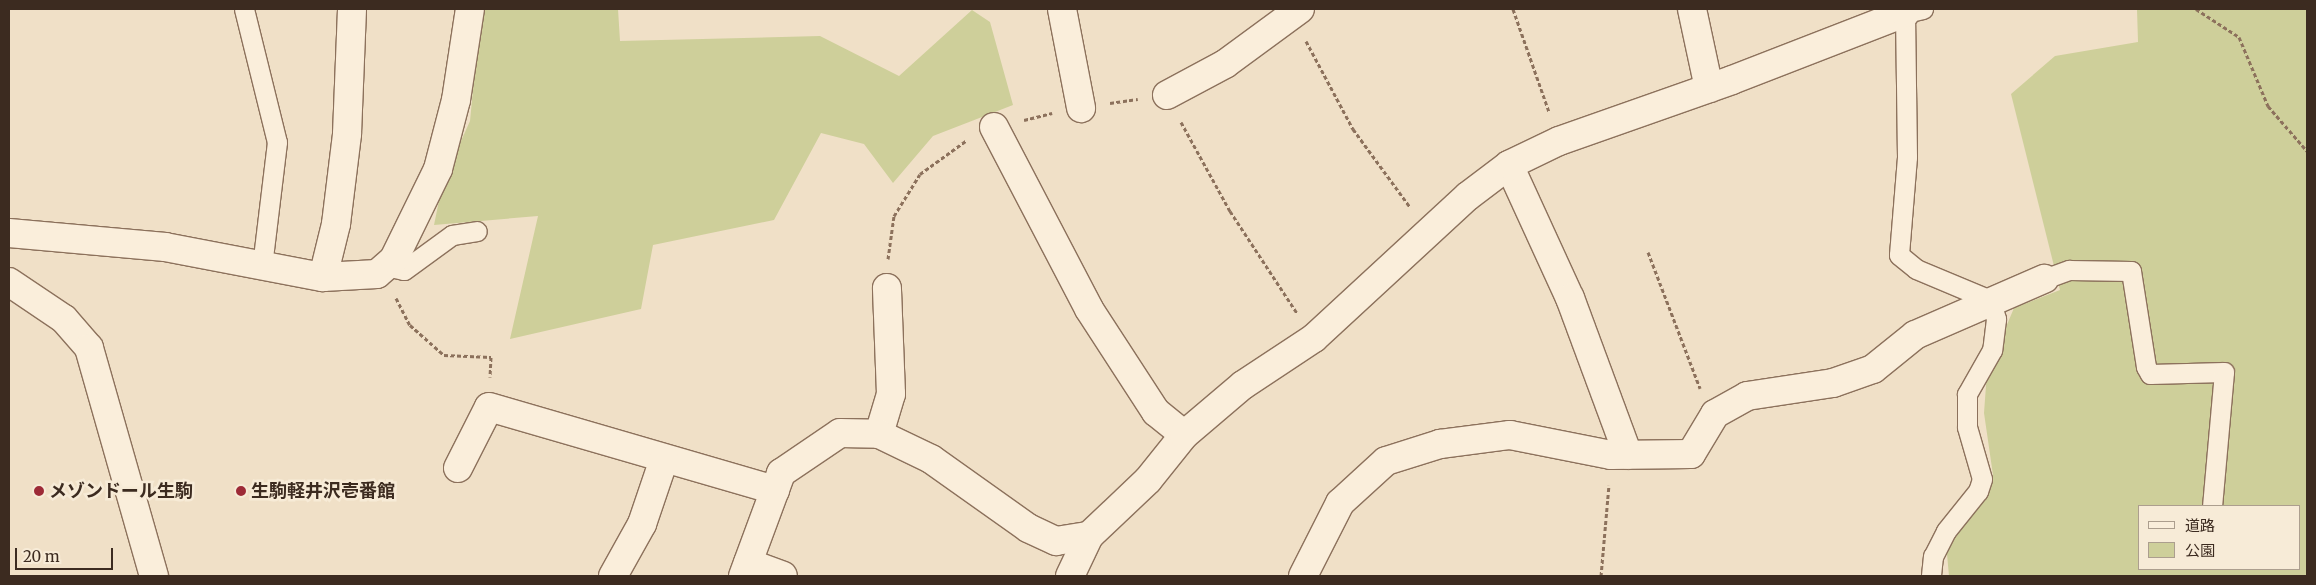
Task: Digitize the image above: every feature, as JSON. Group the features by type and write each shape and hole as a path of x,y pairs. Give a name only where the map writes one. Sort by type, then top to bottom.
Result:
{"street":[{"path":"323,277 336,224 347,134 352,9"},
{"path":"9,233 165,247 323,277 381,270 394,259 438,169 456,100 470,9"},
{"path":"1062,9 1081,108"},
{"path":"1692,9 1709,88"},
{"path":"1070,576 1089,536 1148,480 1184,435 1243,384 1314,338 1430,229 1509,165 1558,141 1709,88 1911,10"},
{"path":"1166,95 1225,64 1297,11"},
{"path":"994,127 1089,309 1156,412 1184,435"},
{"path":"1509,165 1570,298 1620,455"},
{"path":"1303,576 1340,503 1386,461 1440,444 1510,434 1620,455 1691,454 1712,419 1747,396 1833,383 1873,369 1915,335 1990,300 2044,279"},
{"path":"9,282 64,319 89,348 154,576"},
{"path":"879,434 891,394 887,288"},
{"path":"458,468 489,407 775,490"},
{"path":"783,576 746,569 781,473 840,433 879,434 931,459 1056,541 1089,536"},
{"path":"613,576 642,524 664,459"}],"lane":[{"path":"244,9 277,142 262,266"},
{"path":"1911,10 1907,157 1899,255 1916,269 1990,300 1996,319 1992,350 1967,394 1967,427 1982,479 1978,491 1946,531 1933,556 1931,576"},
{"path":"381,270 404,270 452,235 477,231"},
{"path":"2044,279 2069,270 2131,271 2146,367 2150,374 2224,372 2212,505"}],"path":[{"path":"1513,9 1558,141"},
{"path":"2196,9 2239,37 2268,106 2307,151"},
{"path":"1297,11 1353,129 1387,181 1430,229"},
{"path":"1166,95 1230,211 1314,338"},
{"path":"1648,252 1712,419"},
{"path":"381,270 406,310 410,325 444,355 491,357 489,407"},
{"path":"1600,576 1620,455"}],"green space":[{"path":"485,9 618,9 620,41 820,36 899,76 972,10 990,22 1013,105 933,136 893,183 864,144 821,133 774,220 653,245 641,309 510,339 538,216 434,225 443,181 470,121 480,15"},
{"path":"2137,9 2307,9 2307,576 1949,576 1946,543 1993,475 1984,413 1987,372 2014,308 2060,290 2011,94 2055,56 2138,42"}],"place":[{"name":"メゾンドール生駒","path":"39,491"},
{"name":"生駒軽井沢壱番館","path":"241,491"}]}
